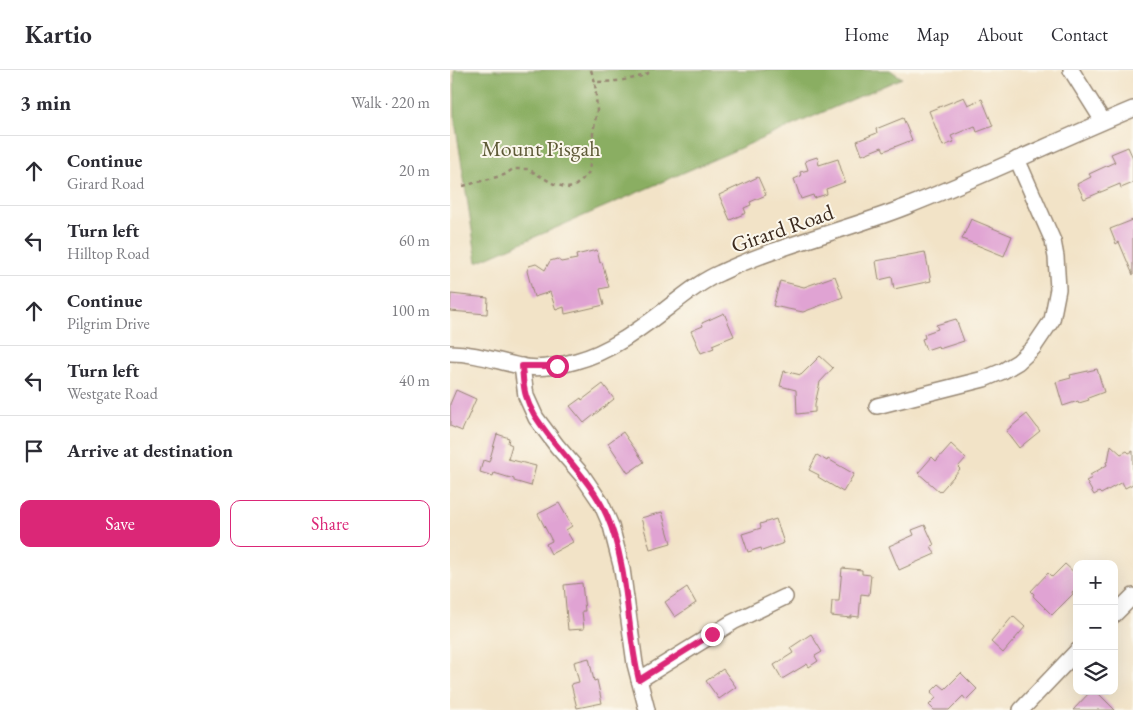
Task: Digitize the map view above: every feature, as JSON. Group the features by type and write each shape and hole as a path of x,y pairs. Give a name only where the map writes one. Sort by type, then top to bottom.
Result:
{"street":[{"path":"1071,70 1103,121"},
{"name":"Girard Road","path":"450,353 465,353 522,366 557,366 594,356 626,338 698,284 718,273 744,262 903,208 1133,109"},
{"path":"877,406 984,379 1003,371 1018,362 1033,348 1052,320 1058,289 1053,241 1017,160"},
{"path":"522,366 526,396 536,418 582,475 601,503 612,531 622,569 633,648 647,710"},
{"path":"1118,611 1133,596"},
{"path":"639,680 719,630 785,597"},
{"path":"1021,710 1073,655"}],"path":[{"path":"463,186 504,175 513,169 528,169 554,184 569,188 576,185 588,174 590,165 597,110 595,82 591,70"},
{"path":"595,82 632,78 648,74 652,70"}],"green space":[{"name":"Mount Pisgah","path":"454,70 890,70 902,78 477,262 455,121"}],"building":[{"path":"964,97 968,105 982,99 993,126 977,132 975,126 951,136 954,142 943,146 929,111"},
{"path":"903,118 912,140 884,151 882,147 862,155 857,141 877,133 876,129"},
{"path":"1128,147 1133,158 1133,183 1121,188 1120,184 1084,199 1077,184 1091,177 1089,174 1115,162 1111,154"},
{"path":"817,157 819,165 838,159 845,182 826,189 827,194 814,198 813,195 801,199 794,179 801,176 800,172 808,170 805,161"},
{"path":"758,177 766,195 750,202 751,205 744,208 746,213 730,220 719,195"},
{"path":"971,219 1012,236 1004,256 962,239"},
{"path":"1133,220 1133,275 1119,242 1116,244 1110,229"},
{"path":"597,250 609,287 600,289 604,305 565,314 564,307 556,310 550,292 534,297 527,271 529,266 536,264 545,270 550,261 557,259 561,262 577,259 576,255"},
{"path":"925,252 931,281 894,289 892,277 879,280 876,261"},
{"path":"835,276 843,297 803,312 773,306 780,281 804,287"},
{"path":"451,294 488,298 487,314 450,311"},
{"path":"724,313 734,336 712,345 714,348 701,353 691,331 703,326 702,323"},
{"path":"956,319 964,341 939,349 938,346 926,350 922,339 925,338 924,334 938,329 936,325"},
{"path":"820,356 833,368 820,382 815,412 797,414 796,390 780,386 784,371 801,375"},
{"path":"1097,369 1104,392 1088,398 1089,400 1063,406 1056,382 1071,378 1070,375"},
{"path":"603,384 614,399 584,423 570,406 581,398 582,400"},
{"path":"456,390 476,399 462,431 450,426 450,404"},
{"path":"1027,414 1040,431 1019,448 1006,431"},
{"path":"623,432 644,462 628,473 608,443"},
{"path":"497,434 509,438 508,443 512,445 508,459 536,466 531,486 494,473 493,476 480,472 483,460 489,462"},
{"path":"951,444 966,458 958,467 960,469 940,492 918,473 932,457 936,461"},
{"path":"1111,445 1121,454 1133,451 1133,484 1125,488 1122,482 1101,494 1099,492 1094,495 1086,481 1092,478 1090,475 1107,465 1106,462 1108,461"},
{"path":"817,455 854,474 843,492 809,470"},
{"path":"559,503 572,526 566,530 573,542 551,554 546,544 552,541 538,514"},
{"path":"662,512 671,543 650,549 641,518"},
{"path":"776,519 784,543 762,551 761,548 748,552 742,534 761,528 760,524"},
{"path":"925,525 934,545 931,546 935,554 899,570 889,546 914,535 912,530"},
{"path":"1065,564 1073,571 1073,594 1052,615 1033,596 1034,594 1031,591 1048,573 1052,577"},
{"path":"842,568 862,570 862,574 871,575 869,595 861,594 859,617 831,616 832,601 839,601"},
{"path":"582,583 585,611 582,611 584,629 568,630 564,585"},
{"path":"687,587 696,603 675,617 665,602"},
{"path":"1013,616 1025,627 1003,653 991,642"},
{"path":"811,634 822,652 815,656 818,661 809,667 807,664 782,679 774,665 793,653 790,648"},
{"path":"589,658 594,681 597,680 602,703 577,708 571,684 579,682 574,662"},
{"path":"723,669 736,687 719,699 706,681"},
{"path":"961,673 977,689 966,700 963,696 949,710 934,710 929,705 936,698 931,692 939,684 945,689"},
{"path":"1087,695 1100,695 1115,710 1073,710"}],"route":[{"path":"557,366 522,366 526,396 536,418 582,475 608,517 622,569 639,680 712,634"}]}
